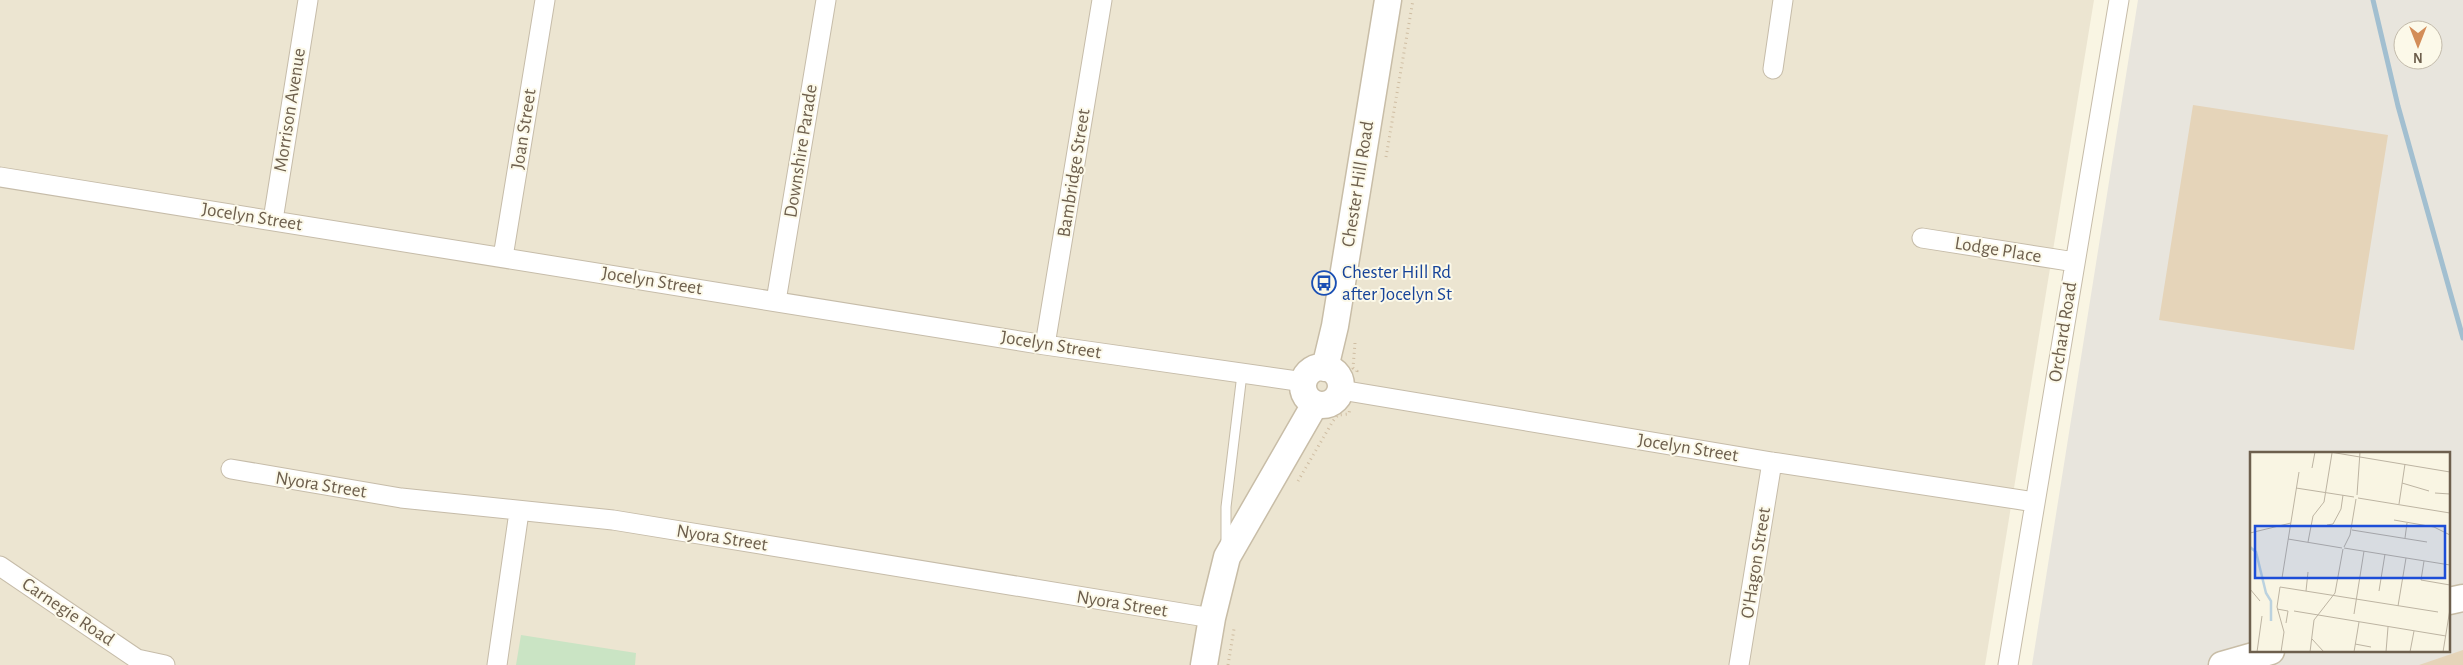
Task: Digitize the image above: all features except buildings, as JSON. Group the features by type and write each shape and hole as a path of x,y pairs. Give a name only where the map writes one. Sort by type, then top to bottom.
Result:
{"street":[{"name":"Morrison Avenue","path":"273,220 308,0"},
{"name":"Joan Street","path":"503,258 545,0"},
{"name":"Downshire Parade","path":"776,301 826,0"},
{"name":"Bambridge Street","path":"1045,345 1102,0"},
{"name":"Chester Hill Road","path":"1325,368 1335,326 1388,0"},
{"path":"1773,69 1784,0"},
{"name":"Orchard Road","path":"2008,665 2119,0"},
{"name":"Jocelyn Street","path":"0,177 1045,345 1242,374 1309,393"},
{"name":"Lodge Place","path":"1922,238 2075,262"},
{"path":"1204,665 1223,623 1227,558 1309,393 1313,370 1325,368 1338,376 1345,402"},
{"path":"1309,393 1323,406 1338,398 1345,402"},
{"name":"Jocelyn Street","path":"1345,402 1772,462 2035,502"},
{"name":"O'Hagon Street","path":"1739,665 1772,462"},
{"name":"Nyora Street","path":"231,468 288,480 401,498 519,512 613,520 1223,623"},
{"path":"497,665 519,512"},
{"name":"Carnegie Road","path":"0,566 137,659 165,665"},
{"path":"2450,601 2463,598"},
{"path":"2222,665 2268,652"}],"lane":[{"path":"1227,558 1226,507 1242,374"}],"path":[{"path":"1294,488 1345,402"},
{"path":"1223,623 1228,665"}],"shaded area":[{"path":"0,0 2094,0 1985,665 0,665"},
{"path":"2138,0 2463,0 2463,665 2032,665"}],"green space":[{"path":"521,635 636,653 635,665 516,665"}],"waterway":[{"path":"2373,0 2398,106 2463,338"}],"place":[{"name":"Chester Hill Rd after Jocelyn St","path":"1324,283"}]}
